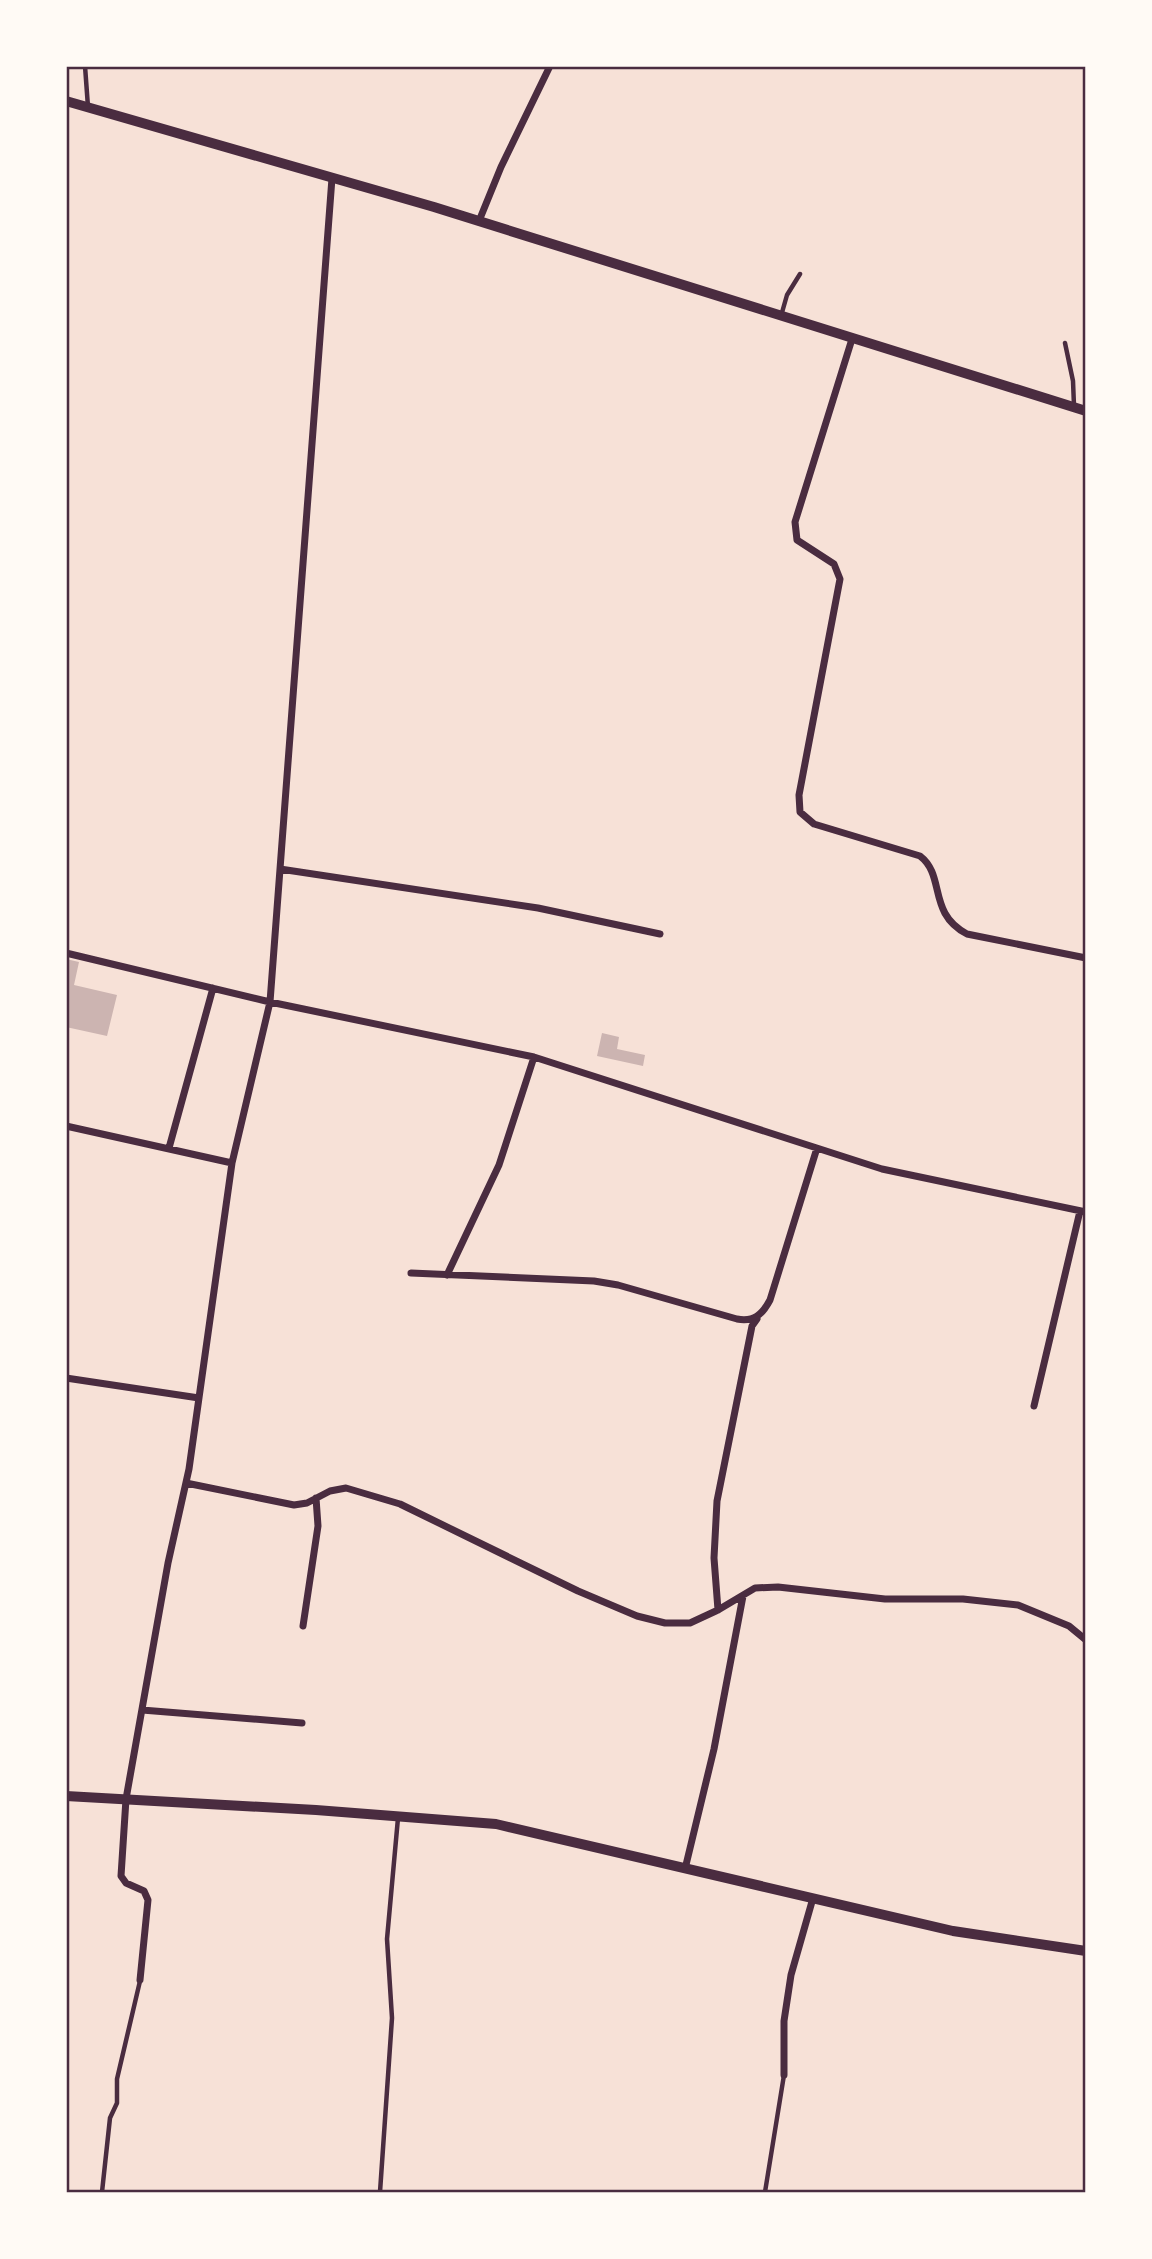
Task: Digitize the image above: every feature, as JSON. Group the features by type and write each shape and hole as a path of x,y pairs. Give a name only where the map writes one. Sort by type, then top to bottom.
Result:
{"street":[{"path":"480,222 501,167 550,66"},
{"path":"66,101 332,177 1086,411"},
{"path":"140,1980 148,1896 140,1888 126,1883 121,1876 126,1799 168,1563 186,1483 232,1163 270,1002 332,177"},
{"path":"852,339 795,522 797,540 834,564 840,579 799,795 800,812 814,824 920,856 929,867 944,914 961,931 1086,958"},
{"path":"280,869 538,908 660,934"},
{"path":"66,953 270,1002 534,1057 882,1170 1083,1211 1034,1406"},
{"path":"169,1149 213,988"},
{"path":"447,1275 499,1165 534,1057"},
{"path":"66,1126 232,1163"},
{"path":"718,1610 714,1558 717,1502 752,1326 770,1300 817,1149"},
{"path":"411,1273 618,1284 737,1319 752,1320 758,1317"},
{"path":"66,1378 198,1398"},
{"path":"186,1483 295,1505 330,1491 346,1488 400,1504 637,1616 665,1623 690,1623 755,1588 778,1587 885,1599 963,1599 1018,1605 1069,1626 1086,1640"},
{"path":"303,1626 318,1526 316,1498"},
{"path":"685,1869 715,1749 743,1596"},
{"path":"142,1710 302,1723"},
{"path":"66,1796 496,1824 953,1931 1086,1951"},
{"path":"784,2076 784,2021 791,1975 813,1898"}],"lane":[{"path":"85,66 88,107"},
{"path":"780,317 787,295 800,274"},
{"path":"1065,343 1073,381 1073,407"},
{"path":"380,2193 392,2018 387,1939 398,1817"},
{"path":"102,2193 110,2118 117,2103 117,2079 140,1980"},
{"path":"765,2193 784,2076"}],"building":[{"path":"66,959 79,962 74,985 117,995 107,1036 66,1027"},
{"path":"602,1033 619,1037 617,1049 645,1055 643,1066 597,1056"}]}
